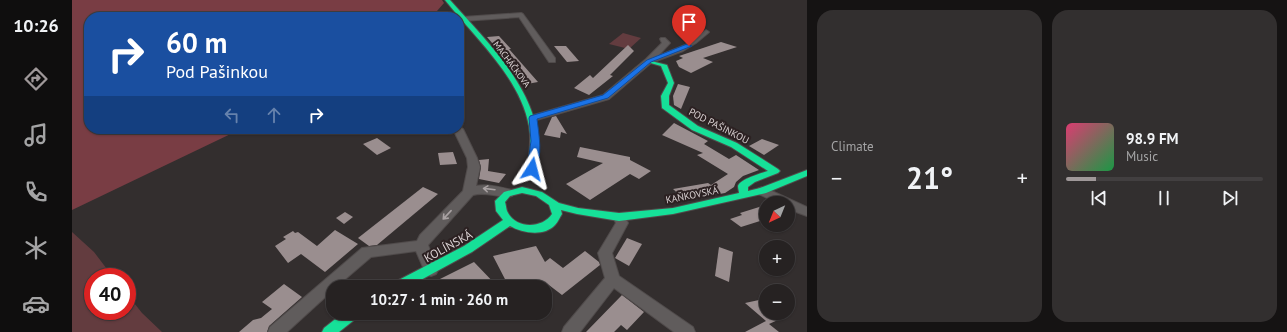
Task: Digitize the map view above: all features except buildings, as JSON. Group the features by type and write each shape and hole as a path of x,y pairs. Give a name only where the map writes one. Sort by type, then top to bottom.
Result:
{"street":[{"name":"MACHÁČKOVA","path":"447,0 457,12"},
{"path":"464,18 524,15 552,60"},
{"name":"MACHÁČKOVA","path":"464,20 513,79 525,98 533,118 536,141 534,161 530,178"},
{"path":"649,61 689,46 706,32"},
{"path":"533,118 606,97 649,61 666,43 663,39"},
{"name":"POD PAŠINKOU","path":"649,61 664,65 668,73 671,83 664,101 665,106 695,128 734,145 775,170 742,186 744,196"},
{"path":"460,134 472,158 474,167 469,192"},
{"name":"KAŇKOVSKÁ","path":"555,206 566,207 577,211 619,216 673,211 762,191 807,173"},
{"path":"421,245 425,238 469,192 477,189 485,188 512,192 530,191 545,196 555,206 557,212 556,218 552,223 545,227 536,229 521,228 508,222 500,212 499,206 503,197 512,192 530,178 538,193"},
{"path":"762,191 772,196"},
{"path":"795,207 807,212"},
{"path":"556,218 577,211"},
{"path":"619,216 622,223 605,253 613,279 687,332"},
{"name":"KOLÍNSKÁ","path":"411,280 484,239 508,222"},
{"path":"421,245 431,270"},
{"path":"276,332 367,252 421,245"},
{"path":"570,332 613,279"},
{"path":"329,332 344,320"}],"shaded area":[{"path":"72,0 442,0 444,3 438,12 84,12 84,134 231,134 72,210"},
{"path":"623,33 641,38 629,49 609,44"},
{"path":"72,232 94,252 106,268 84,268 84,320 136,320 136,305 162,332 72,332"}],"traffic: fast":[{"path":"447,0 457,12"},
{"path":"464,20 498,59 510,76 528,109 533,125 534,138 530,177"},
{"path":"649,61 664,65 671,83 665,96 665,106 695,128 734,145 775,171 752,180 743,186 744,196"},
{"path":"555,206 566,207 577,211 619,217 673,211 763,191 807,173"},
{"path":"522,190 539,194 554,203 557,214 552,222 544,227 534,229 515,225 507,219 502,211 500,201 507,194 522,190"},
{"path":"410,280 468,249 508,222"},
{"path":"329,332 344,320"}],"route":[{"path":"532,169 536,141 533,118 606,97 649,61 689,46"}]}
